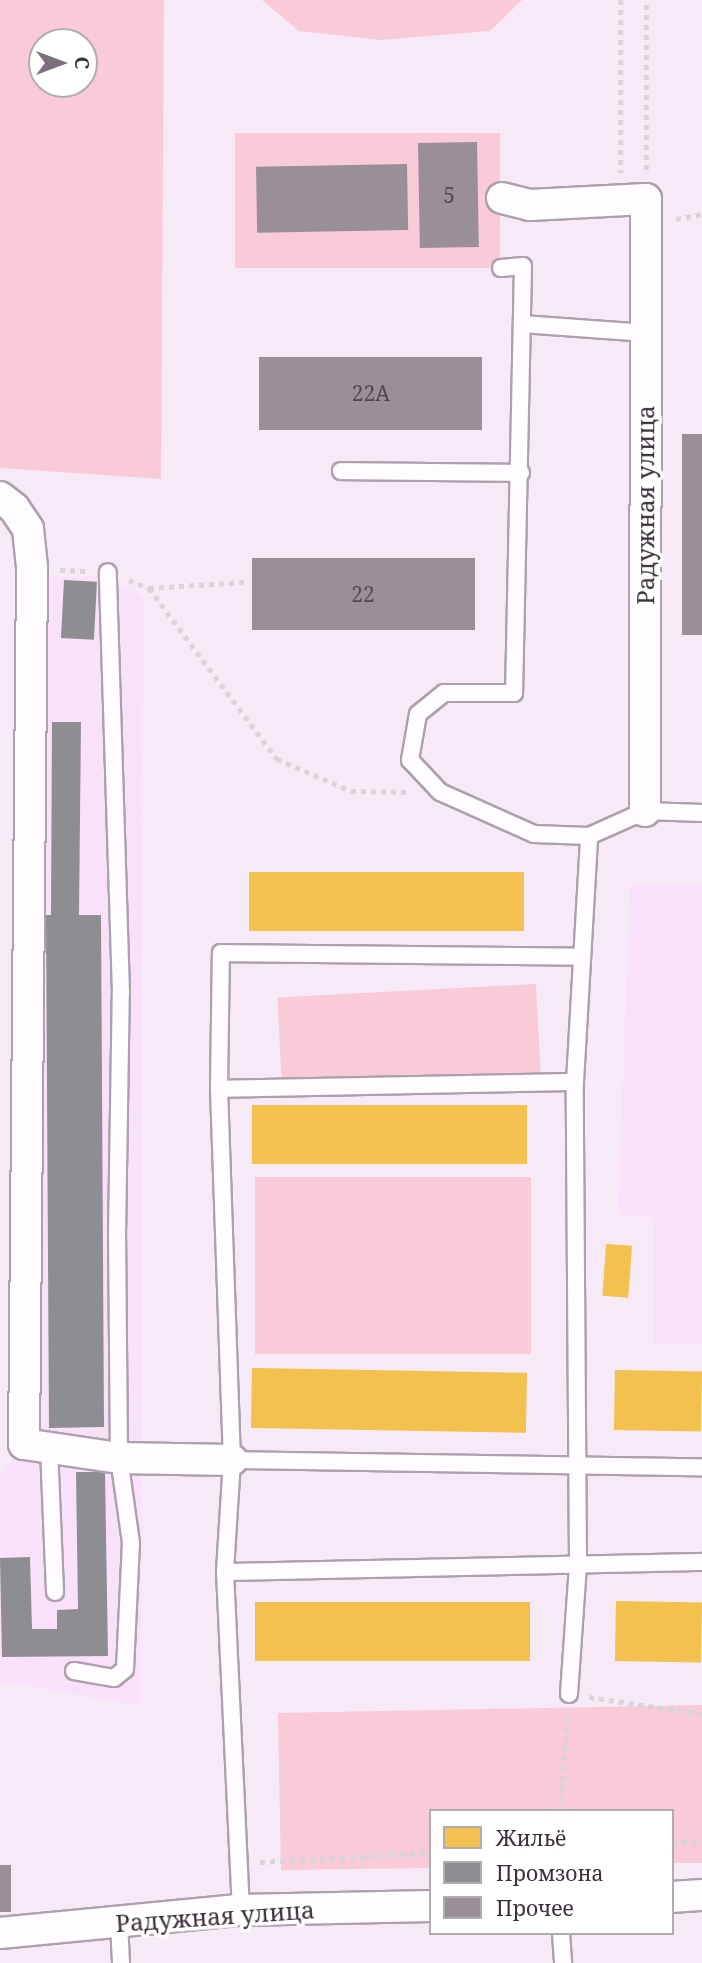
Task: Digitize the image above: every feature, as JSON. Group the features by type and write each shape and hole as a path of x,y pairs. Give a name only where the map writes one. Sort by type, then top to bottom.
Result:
{"street":[{"path":"502,198 530,205 646,199"},
{"name":"Радужная улица","path":"645,811 646,199"},
{"path":"0,497 14,508 29,529 32,568 24,1444 119,1458 232,1460"},
{"path":"674,1897 702,1895"},
{"name":"Радужная улица","path":"0,1933 241,1910 429,1906"}],"lane":[{"path":"500,268 523,266 521,473 514,693 444,693 418,714 410,760 440,792 534,834 589,836 645,811 702,813"},
{"path":"523,324 646,333"},
{"path":"341,471 521,473"},
{"path":"74,1671 114,1678 125,1669 131,1543 119,1458 117,1236 121,993 108,572"},
{"path":"569,1694 578,1564 575,1082 580,957 589,836"},
{"path":"241,1910 225,1572 232,1460 219,1089 221,953 580,957"},
{"path":"219,1089 575,1082"},
{"path":"49,1448 55,1592"},
{"path":"232,1460 702,1466"},
{"path":"225,1572 702,1562"},
{"path":"119,1923 121,1963"},
{"path":"561,1935 563,1963"}],"path":[{"path":"621,0 620,172 646,199"},
{"path":"646,0 646,199"},
{"path":"675,220 702,214"},
{"path":"32,568 108,572 149,588 246,582"},
{"path":"149,588 277,759 351,791 440,792"},
{"path":"560,1809 562,1750 569,1694 702,1714"},
{"path":"674,1843 702,1841"},
{"path":"239,1863 429,1853"}],"shaded area":[{"path":"0,0 164,0 161,479 0,468"},
{"path":"262,0 522,0 490,31 381,40 299,31"},
{"path":"235,133 500,133 500,268 235,268"},
{"path":"99,576 143,596 141,1706 0,1681 0,1475 24,1444 41,577"},
{"path":"630,884 702,884 702,1345 654,1345 654,1218 618,1214"},
{"path":"536,984 541,1072 282,1085 277,998"},
{"path":"255,1177 531,1177 531,1354 255,1354"},
{"path":"702,1705 702,1863 674,1863 674,1809 429,1809 429,1868 281,1870 278,1713"}],"building: Жильё":[{"path":"249,872 524,872 524,931 249,931"},
{"path":"252,1105 527,1105 527,1164 252,1164"},
{"path":"606,1244 632,1246 628,1298 602,1296"},
{"path":"252,1368 527,1373 526,1433 251,1428"},
{"path":"615,1370 702,1372 701,1432 614,1430"},
{"path":"616,1601 702,1603 701,1662 615,1661"},
{"path":"255,1602 530,1602 530,1661 255,1661"}],"building: Промзона":[{"path":"64,580 97,582 94,640 61,638"},
{"path":"52,722 81,722 79,915 101,915 104,1427 49,1428 46,915 51,915"},
{"path":"76,1472 105,1472 108,1656 2,1657 0,1558 30,1557 32,1629 57,1629 57,1610 78,1609"}],"building: Прочее":[{"path":"477,142 479,247 420,248 418,143"},
{"path":"407,164 408,230 257,233 256,167"},
{"path":"259,357 482,357 482,430 259,430"},
{"path":"682,434 702,434 702,635 682,635"},
{"path":"252,558 475,558 475,630 252,630"},
{"path":"0,1865 11,1865 11,1912 0,1912"}]}
